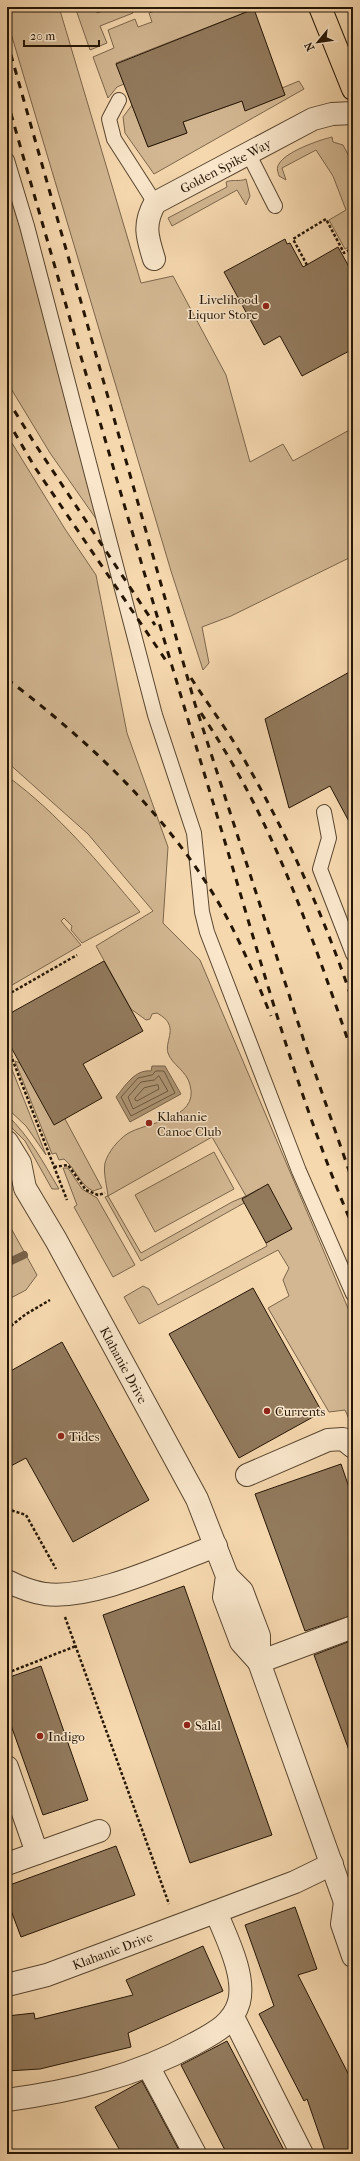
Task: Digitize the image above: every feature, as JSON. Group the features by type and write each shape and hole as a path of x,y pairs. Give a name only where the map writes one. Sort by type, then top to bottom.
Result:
{"main road":[{"path":"320,7 353,89"}],"street":[{"name":"Golden Spike Way","path":"155,203 313,119 332,114 353,113"},
{"path":"154,259 148,241 147,227 148,215 155,203"},
{"name":"Klahanie Drive","path":"7,1142 20,1163 16,1183 60,1246 193,1492 227,1576 242,1591 245,1598 259,1636 259,1662 332,1864 349,1906 342,1924 353,1956"},
{"path":"247,1474 328,1440 343,1439 353,1446"},
{"path":"7,1581 37,1592 57,1594 107,1586 216,1546"},
{"path":"259,1662 353,1627"},
{"path":"7,1767 37,1853"},
{"path":"7,1864 99,1831"},
{"name":"Klahanie Drive","path":"7,1985 47,1975 296,1882 332,1864"},
{"path":"7,2100 64,2091 122,2076 148,2066 212,2034 224,2026 233,2017 239,2001 240,1983 229,1944 216,1912"},
{"path":"233,2017 302,2154"},
{"path":"148,2066 195,2154"}],"lane":[{"path":"119,100 109,119 114,139 155,203"},
{"path":"248,153 275,206"},
{"path":"7,160 27,226 155,715 194,833 202,912 207,932 299,1171 353,1294"},
{"path":"324,812 329,838 320,869 353,954"}],"path":[{"path":"307,265 293,238 326,219 344,253 353,248"},
{"path":"7,995 77,955"},
{"path":"11,1047 7,1048 67,1200"},
{"path":"54,1167 68,1165 86,1190 98,1195 105,1193"},
{"path":"7,1329 26,1314 50,1300"},
{"path":"7,1366 10,1371"},
{"path":"7,1510 26,1514 56,1569"},
{"path":"57,1594 177,1926"},
{"path":"7,1673 76,1646"}],"shaded area":[{"path":"7,7 59,7 141,283 173,276 226,375 250,462 283,444 293,461 353,428 353,556 231,616 202,627 209,663 203,670 171,571 7,20"},
{"path":"75,7 94,7 97,13 115,7 132,7 133,13 100,26 107,43 90,50"},
{"path":"166,7 242,7 244,13 116,63 124,84 117,87 108,98 93,57 114,48 108,30 135,19 138,27 152,22 149,13"},
{"path":"299,81 304,89 154,174 125,133 123,117 132,105 148,147 187,133 183,122 242,101 245,110 285,95 282,88"},
{"path":"332,137 333,142 343,145 353,164 353,245 345,249 329,220 346,210 333,176 316,150 282,168 286,180 279,176 278,170 279,164 288,155 311,144"},
{"path":"246,179 250,196 246,205 237,190 172,226 168,218 227,187 226,182"},
{"path":"7,185 25,243 99,523 50,453 7,382"},
{"path":"7,435 65,529 96,575 127,733 168,847 163,923 200,960 353,1320 353,1428 345,1410 329,1412 268,1308 289,1296 283,1280 289,1268 278,1250 139,1324 124,1297 143,1286 149,1289 158,1305 267,1246 266,1243 282,1234 259,1189 246,1196 212,1137 108,1196 105,1163 108,1155 114,1147 127,1134 179,1113 187,1106 191,1097 190,1085 186,1076 168,1053 167,1048 170,1028 168,1023 157,1013 152,1014 150,1019 146,1020 131,1009 96,946 153,911 88,834 7,762"},
{"path":"7,776 44,807 78,840 140,912 82,943 71,930 72,926 64,918 61,921 81,945 7,988"},
{"path":"15,1061 20,1063 65,1119 102,1188 93,1191 81,1181 72,1167 64,1159 59,1160 56,1153 52,1154"},
{"path":"7,1062 9,1062 46,1155 26,1126 7,1108"},
{"path":"7,1115 23,1132 59,1189 52,1189 25,1141 7,1123"},
{"path":"214,1152 234,1189 155,1232 135,1195"},
{"path":"63,1168 68,1168 82,1189 97,1198 135,1265 113,1277 74,1207 77,1205"},
{"path":"108,1196 141,1253 245,1196 242,1198 244,1203 141,1261 105,1197"},
{"path":"7,1221 37,1275 26,1290 7,1300"}],"water":[{"path":"152,1066 165,1066 181,1094 130,1122 116,1097 135,1075 145,1071 151,1071"}],"building":[{"path":"254,9 285,95 245,111 242,101 183,122 187,133 148,147 116,64"},
{"path":"285,239 287,244 290,243 303,267 338,247 353,274 353,349 302,376 280,336 264,345 224,272"},
{"path":"353,670 353,829 330,786 289,808 265,719"},
{"path":"104,961 143,1031 83,1064 102,1098 54,1125 7,1040 7,1015"},
{"path":"268,1184 292,1229 266,1243 242,1199"},
{"path":"253,1288 322,1412 239,1458 169,1334"},
{"name":"Tides","path":"62,1342 149,1500 73,1542 26,1458 7,1468 7,1373"},
{"path":"341,1464 353,1499 353,1615 305,1631 255,1494"},
{"name":"Salal","path":"184,1586 272,1835 190,1863 103,1615"},
{"path":"353,1640 353,1752 350,1753 314,1655"},
{"name":"Indigo","path":"41,1666 88,1800 43,1815 7,1714 7,1678"},
{"path":"116,1846 135,1895 21,1937 7,1900 7,1886"},
{"path":"295,1907 317,1969 298,1975 353,2083 353,2154 326,2154 307,2099 304,2101 259,2014 274,2006 245,1925"},
{"path":"203,1946 223,1991 128,2033 131,2047 40,2069 7,2071 7,2016 34,2013 35,2019 133,1995 126,1980"},
{"path":"227,2041 286,2154 227,2154 181,2065"},
{"path":"142,2081 181,2154 122,2154 95,2107"}],"waterway":[{"path":"7,1263 24,1255"}],"railway":[{"path":"7,41 195,704 304,1041 353,1182"},
{"path":"7,100 138,552 280,1026 314,1128 353,1227"},
{"path":"7,399 35,444 155,625"},
{"path":"7,420 36,469 167,662"},
{"path":"191,678 235,744 274,814 317,907 353,1002"},
{"path":"7,679 68,728 97,755 152,811 177,841 200,873 228,920 248,961 271,1016"},
{"path":"201,713 226,752 264,823 305,921 353,1055"}],"place":[{"name":"Livelihood Liquor Store","path":"266,306"},
{"name":"Klahanie Canoe Club","path":"149,1123"},
{"name":"Currents","path":"267,1411"},
{"name":"Tides","path":"61,1436"},
{"name":"Salal","path":"187,1725"},
{"name":"Indigo","path":"40,1736"}]}
